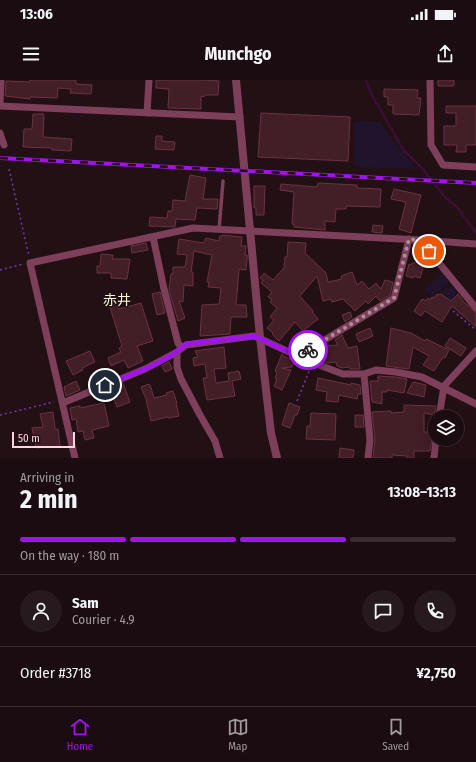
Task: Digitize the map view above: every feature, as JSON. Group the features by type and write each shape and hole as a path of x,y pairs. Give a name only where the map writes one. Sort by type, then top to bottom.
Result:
{"street":[{"path":"1,80 0,105 240,117"},
{"path":"147,113 149,80"},
{"path":"236,80 260,337 271,433 277,458"},
{"path":"430,80 431,145 443,165 476,167"},
{"path":"0,133 4,145"},
{"path":"75,458 30,263 193,228 409,239 476,244"},
{"path":"153,237 164,289 180,350 177,367 200,415 216,441 220,458"},
{"path":"302,358 308,350 394,298 409,239"},
{"path":"420,240 476,308"},
{"path":"62,400 65,402 145,369 180,350 186,344 254,336 260,337 312,363 343,374 364,374 376,370 422,376 476,404"},
{"path":"440,410 444,387 476,351"},
{"path":"364,374 370,440 368,458"},
{"path":"434,458 435,446"}],"lane":[{"path":"219,230 222,181"}],"path":[{"path":"0,270 30,263 9,169"},
{"path":"453,311 476,330"},
{"path":"297,401 312,363"},
{"path":"0,415 62,400"}],"shaded area":[{"path":"354,121 381,122 394,142 416,169 355,167"},
{"path":"442,273 449,283 432,296 424,290"},
{"path":"451,286 457,291 452,298 454,299 452,301 442,293 447,287 449,289"}],"building":[{"path":"30,80 76,80 76,84 92,85 91,94 70,93 71,89 58,88 57,98 30,97 30,99 5,96 6,81 30,82"},
{"path":"156,80 219,81 218,95 201,96 201,109 168,108 169,89 156,88"},
{"path":"438,80 454,80 454,86 438,86"},
{"path":"384,89 418,90 417,98 421,98 419,115 393,114 393,105 388,105 388,97 384,97"},
{"path":"446,106 476,106 476,145 466,145 466,152 456,152 457,145 444,145 444,126 456,126 456,113 446,113"},
{"path":"261,113 350,117 348,161 258,157"},
{"path":"33,114 44,114 43,137 72,139 71,151 52,150 52,148 23,147 24,129 32,129"},
{"path":"156,136 162,136 162,141 175,142 174,150 155,149"},
{"path":"190,175 206,178 203,199 218,199 217,209 197,208 195,220 176,219 175,227 149,226 150,217 167,218 168,211 172,211 173,200 185,201"},
{"path":"318,183 357,185 357,188 381,189 380,207 346,206 346,209 336,209 335,222 325,221 325,230 294,227 294,224 292,224 294,192 280,190 281,184 317,187"},
{"path":"254,186 265,186 264,215 256,215 256,208 254,208"},
{"path":"394,189 421,195 411,233 399,229 406,202 391,199"},
{"path":"373,225 383,226 382,233 372,232"},
{"path":"220,236 242,237 241,246 246,246 246,270 239,269 236,305 246,305 247,317 231,317 230,334 200,336 202,305 219,304 221,288 208,287 209,282 207,282 212,255 194,251 191,272 193,272 193,286 184,285 183,302 179,301 185,318 178,321 169,290 171,274 173,274 173,267 185,267 187,255 177,254 179,239 204,243 206,238 219,241"},
{"path":"288,242 306,243 305,253 326,273 328,282 342,279 341,276 352,272 357,285 362,281 369,289 376,283 381,289 385,280 393,282 390,295 380,301 376,296 368,304 366,301 355,311 343,299 332,302 331,299 323,301 317,276 300,296 318,319 303,331 295,322 279,341 267,328 274,320 270,317 277,308 270,302 272,300 268,297 272,292 261,283 263,280 260,278 264,273 273,280 284,268 285,257 287,257"},
{"path":"146,243 148,250 132,253 131,246"},
{"path":"101,254 113,255 112,259 130,259 127,279 111,278 111,273 97,273 97,266 100,266"},
{"path":"415,262 422,264 421,267 423,268 420,278 406,276 409,264 411,265"},
{"path":"160,292 165,313 157,315 152,294"},
{"path":"437,294 441,294 451,301 458,294 476,313 476,327 452,306 442,322 425,311 421,316 414,311 422,299 426,301 428,298 430,300"},
{"path":"116,298 119,309 141,303 153,341 137,346 143,361 128,368 124,360 111,366 108,358 121,352 119,348 122,346 108,301"},
{"path":"350,312 352,317 345,322 342,315"},
{"path":"370,328 373,336 359,342 356,334"},
{"path":"391,328 411,333 425,341 426,339 449,350 445,358 443,357 434,371 423,365 429,356 413,347 409,369 386,366"},
{"path":"342,335 348,348 357,346 360,369 350,369 349,367 342,368 337,366 336,362 327,363 320,360 320,355 326,355 325,346 338,345 335,340"},
{"path":"450,338 466,348 461,356 445,346"},
{"path":"224,347 226,368 214,369 216,383 229,381 228,373 239,371 241,379 232,381 235,396 207,400 203,378 207,378 205,364 194,366 193,358 198,357 195,351"},
{"path":"90,351 95,362 82,368 83,370 73,375 66,361"},
{"path":"282,354 283,356 295,361 292,367 282,368 291,370 282,390 274,386 277,379 275,378 277,373 275,371"},
{"path":"169,362 172,369 165,372 162,366"},
{"path":"378,376 407,379 404,393 387,390 387,392 382,392 382,404 372,402 370,381 378,381"},
{"path":"318,378 351,385 351,383 360,385 361,394 358,394 357,399 339,395 338,402 326,401 327,392 316,390"},
{"path":"76,381 80,390 66,396 64,387"},
{"path":"413,382 426,385 424,397 407,393"},
{"path":"123,383 130,402 117,407 110,389"},
{"path":"149,384 154,398 167,395 166,393 173,391 179,416 151,421 146,399 141,387"},
{"path":"104,403 109,426 92,430 94,438 85,440 83,431 78,432 76,419 72,420 70,408 80,406 80,408"},
{"path":"289,403 300,407 290,428 282,425"},
{"path":"404,405 436,406 435,410 428,410 428,414 424,413 424,432 428,432 428,446 431,446 430,451 414,451 414,458 392,455 392,458 373,458 375,440 372,412 404,412"},
{"path":"53,412 55,429 58,429 60,446 36,448 32,428 43,427 40,414"},
{"path":"311,413 336,414 335,440 306,439 307,426 310,426"},
{"path":"355,415 363,415 364,427 355,427"},
{"path":"340,448 354,450 353,458 339,458"}],"waterway":[{"path":"366,80 372,95 404,151 420,166 445,197 458,208 476,233"}],"railway":[{"path":"0,158 476,183"}],"way so far":[{"path":"308,350 394,298 409,239 420,240 429,251"}],"district":[{"name":"赤井","path":"117,300"}],"route":[{"path":"105,385 145,369 177,352 186,344 254,336 260,337 302,358 308,350"}]}
